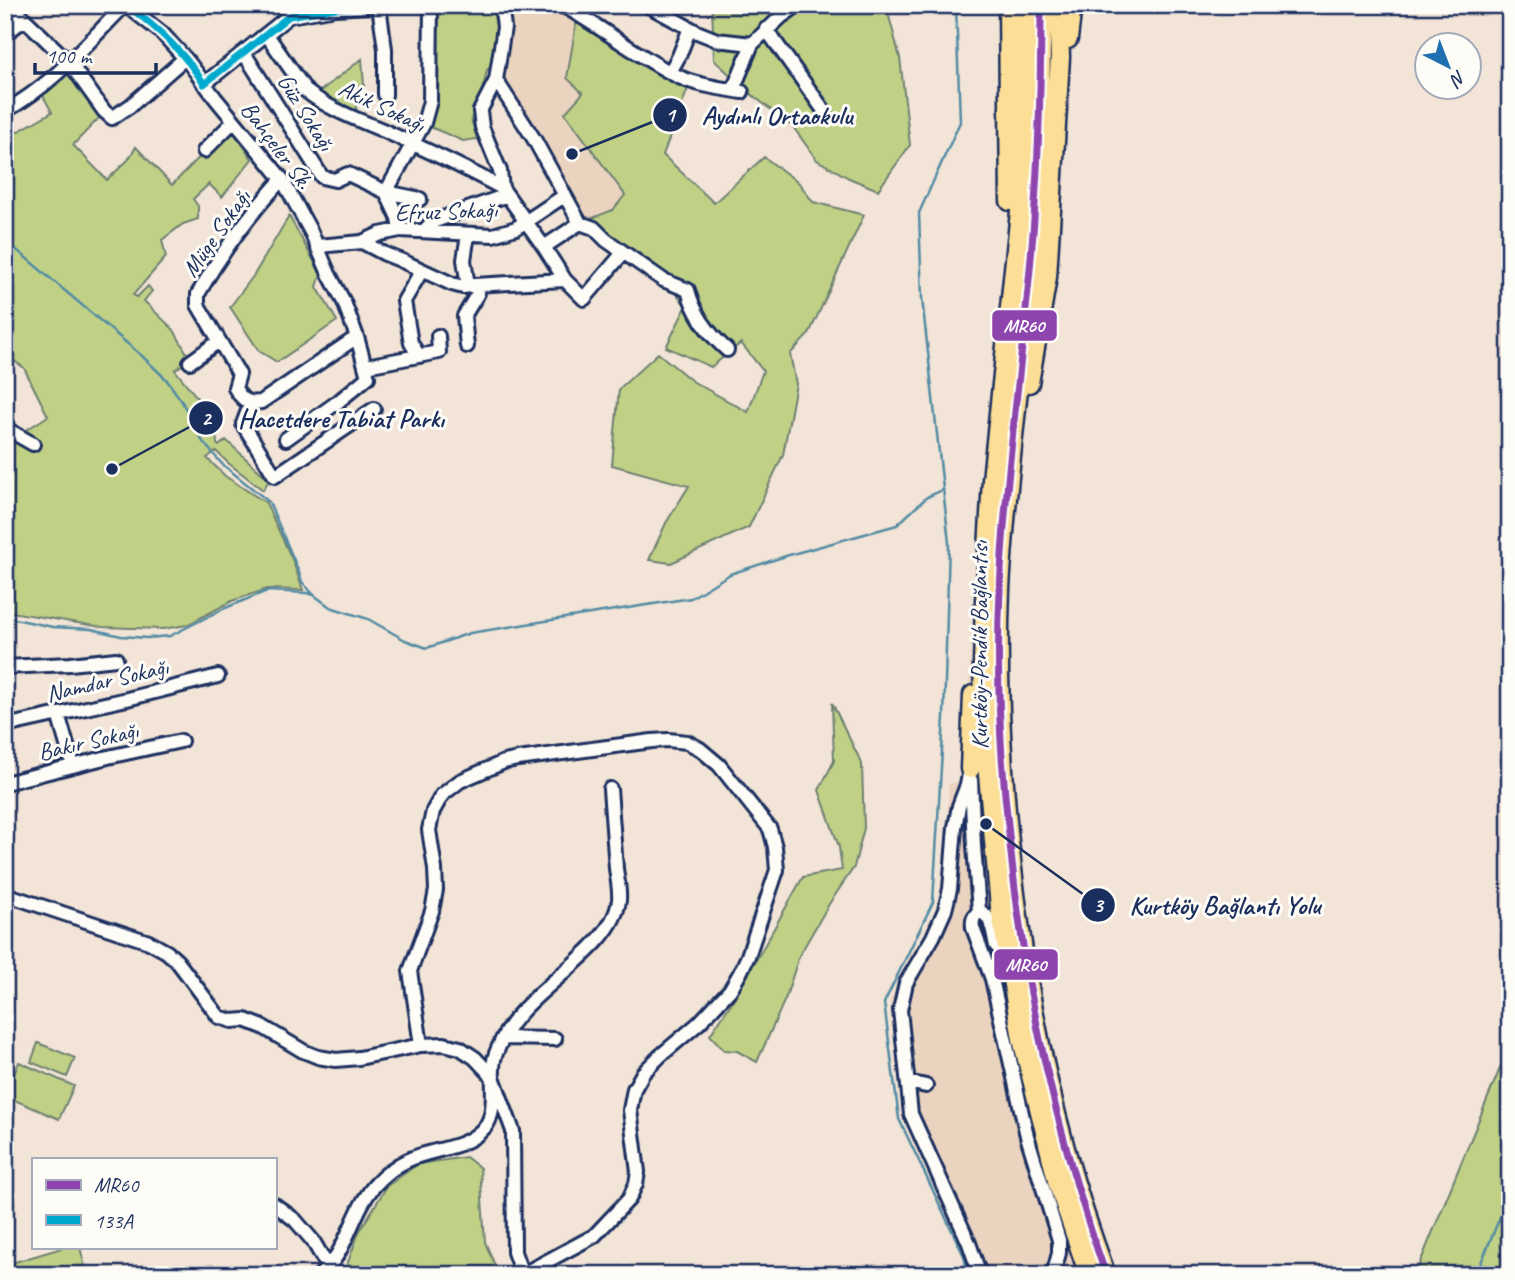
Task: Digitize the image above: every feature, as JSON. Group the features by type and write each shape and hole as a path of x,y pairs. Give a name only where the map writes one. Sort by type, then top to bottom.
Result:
{"highway":[{"path":"1007,5 1010,205 1007,245 1010,313"},
{"name":"Kurtköy-Pendik Bağlantısı","path":"1026,5 1021,202 992,480 987,556 983,666 986,752 1000,906 1022,1038 1058,1184 1089,1275"},
{"name":"Kurtköy-Pendik Bağlantısı","path":"1041,5 1041,105 1035,212 1007,485 1000,593 1001,743 1018,921 1035,1027 1080,1198 1107,1275"},
{"path":"1007,485 1023,414 1047,276 1060,57 1058,5"},
{"path":"1056,129 1072,5"},
{"path":"970,769 975,598 987,556"},
{"path":"996,946 1015,1045 1046,1172 1063,1222 1081,1253"}],"street":[{"path":"10,5 69,62 104,111 113,118 185,58"},
{"path":"5,111 39,91 125,5"},
{"name":"Bahçeler Sk.","path":"125,5 162,33 185,58 282,179 312,232 344,302 367,371"},
{"path":"204,84 289,16 337,7 381,5 385,95"},
{"path":"400,230 398,218 386,192 424,123 430,101 431,5"},
{"path":"501,5 504,27 496,80 480,111 481,127 500,171 504,192 565,280 584,299 623,253"},
{"path":"562,5 670,72 701,85 738,91 752,44 766,29 797,5"},
{"path":"647,5 717,40 752,44"},
{"path":"5,34 24,19"},
{"path":"670,72 690,28"},
{"path":"766,29 825,112"},
{"name":"Akik Sokağı","path":"267,35 306,91 315,98 344,115 470,171 504,192"},
{"name":"Güz Sokağı","path":"244,53 322,177 334,180 348,174 386,192 420,200"},
{"path":"496,80 534,139 580,223 594,228 623,253 663,280 688,290 691,302 711,336 727,350"},
{"path":"204,151 234,121"},
{"name":"Müge Sokağı","path":"251,403 240,397 235,388 239,374 198,305 198,294 241,228 282,179"},
{"path":"424,231 432,222 504,192"},
{"name":"Efruz Sokağı","path":"317,246 362,242 380,234 400,230 493,235 516,228 564,196"},
{"path":"544,247 580,223"},
{"path":"467,346 464,316 478,293 471,285 464,260 468,234"},
{"path":"362,242 463,287 565,280"},
{"path":"419,356 411,343 404,300 422,270"},
{"path":"286,439 339,401 367,371 439,352 438,336"},
{"path":"357,337 261,402 251,403 243,424 275,476 374,409"},
{"path":"190,362 219,341"},
{"path":"5,428 33,444"},
{"path":"5,667 116,659"},
{"name":"Namdar Sokağı","path":"5,726 218,676"},
{"path":"58,714 73,766"},
{"name":"Bakır Sokağı","path":"5,783 181,741"},
{"path":"5,894 149,942 177,961 219,1017 232,1021 245,1020 263,1027 297,1048 318,1057 336,1060 359,1059 421,1045 444,1044 460,1048 475,1058 493,1077 513,1132 514,1252 525,1274 592,1238 629,1199 638,1172 630,1110 634,1090 643,1073 716,1006 740,973 777,870 770,829 719,765 687,742 652,741 518,759 503,762 460,781 442,795 433,811 429,830 436,890 432,911 410,971 421,1045"},
{"path":"970,769 959,806 945,911 906,983 900,1010 911,1114 969,1244 980,1275"},
{"path":"970,769 979,911 972,921 973,929 992,979 1027,1136 1059,1240 1058,1262 1053,1275"},
{"path":"327,1273 362,1203 391,1169 410,1159 456,1146 474,1137 486,1126 491,1116 494,1059 503,1038 516,1017 531,1001 593,947 611,923 619,900 610,789"},
{"path":"954,835 973,838"},
{"path":"979,911 989,918 996,946"},
{"path":"503,1038 555,1039"},
{"path":"908,1082 926,1086"},
{"path":"276,1206 295,1220 313,1241 327,1273"}],"shaded area":[{"path":"505,5 545,5 576,24 567,78 584,93 565,113 625,195 613,210 585,221 504,77 507,26"},
{"path":"980,537 976,606 976,759 991,906 1017,1041 1082,1275 974,1275 970,1258 906,1116 892,1027 890,1000 940,912 949,871 948,785 964,780 974,595"}],"green space":[{"path":"439,5 494,5 499,35 494,63 487,70 471,119 477,139 463,141 428,126 435,12"},
{"path":"712,5 886,5 900,58 910,145 878,190 817,160 793,127 714,60"},
{"path":"586,22 686,85 687,91 663,155 714,203 764,157 799,183 813,202 864,215 809,334 790,354 796,384 783,455 749,527 671,563 649,560 666,523 689,486 612,465 619,389 658,353 692,381 748,412 763,371 741,343 711,367 666,347 686,307 665,276 585,221 613,210 625,195 565,113 583,93 567,78 576,24"},
{"path":"362,59 364,86 357,86 356,111 319,92"},
{"path":"70,70 101,116 73,145 107,180 128,160 136,147 172,185 230,126 252,159 222,197 209,184 193,199 198,206 198,219 183,224 162,240 166,257 133,295 137,297 148,286 152,291 144,301 174,330 190,359 175,370 215,420 217,444 219,446 226,440 269,480 263,490 216,451 207,458 225,476 266,503 303,590 267,589 232,601 187,625 163,629 102,627 5,611 5,444 48,416 24,368 5,354 5,113 17,132 52,112 42,94"},
{"path":"289,216 321,274 317,287 337,321 277,362 259,351 230,307 254,275"},
{"path":"832,703 862,764 864,828 854,867 799,956 786,997 757,1062 737,1051 724,1050 710,1035 736,996 803,877 842,870 839,847 819,790 834,761"},
{"path":"38,1043 75,1058 67,1077 31,1062"},
{"path":"1510,1044 1510,1275 1415,1275"},
{"path":"19,1062 74,1086 59,1119 5,1096"},
{"path":"466,1157 480,1168 485,1242 499,1275 349,1275 347,1265 359,1232 387,1186 418,1164"},
{"path":"62,1248 80,1248 87,1275 5,1275 5,1265"}],"waterway":[{"path":"956,5 960,122 919,213 922,298 949,543 944,717 933,902 884,1003 899,1119 964,1256 968,1275"},
{"path":"5,240 166,379 181,400 203,442 222,464 269,502 302,582 314,595"},
{"path":"5,617 53,627 91,629 121,636 147,638 170,636 223,609 267,591 307,593 330,607 368,619 405,640 427,648 470,633 691,598 730,574 897,525 927,497 942,490"},
{"path":"1476,1275 1510,1193"}],"transit line":[{"name":"133A","path":"126,5 169,41 188,61 204,84"},
{"name":"133A","path":"204,84 289,16 336,8 378,5"},
{"name":"MR60","path":"1041,5 1035,203 1005,510 1000,590 998,651 1001,744 1015,892 1033,1003 1071,1166 1106,1275"}],"place":[{"name":"Aydınlı Ortaokulu","path":"572,154"},
{"name":"Hacetdere Tabiat Parkı","path":"112,469"},
{"name":"Kurtköy Bağlantı Yolu","path":"986,824"}]}
